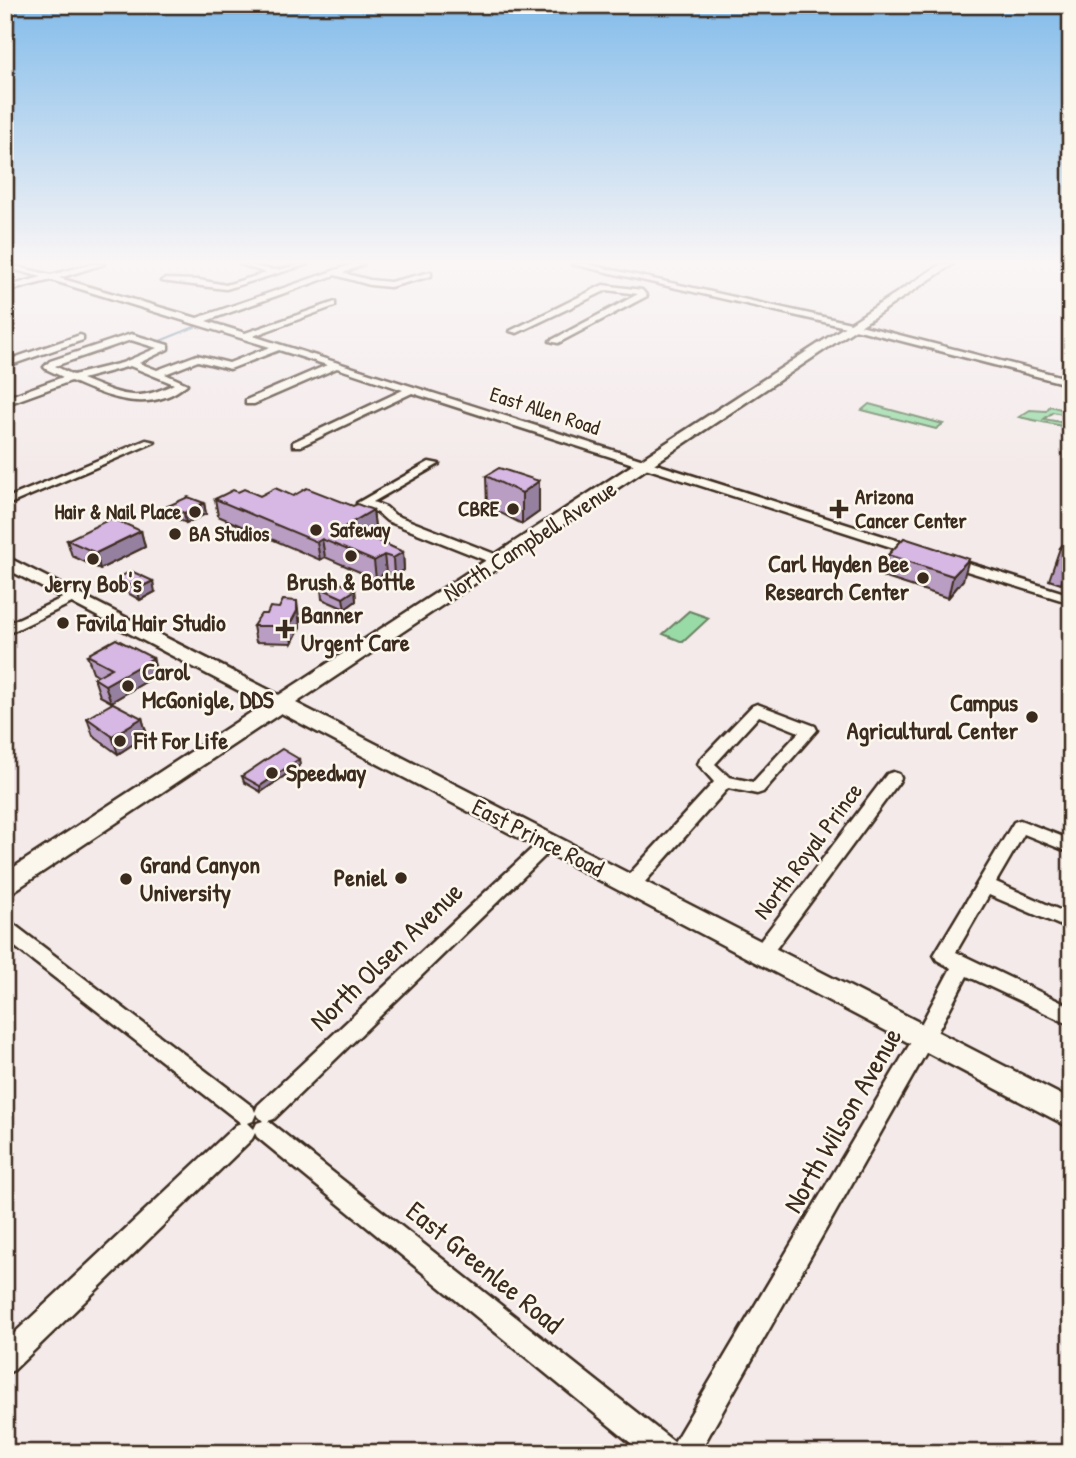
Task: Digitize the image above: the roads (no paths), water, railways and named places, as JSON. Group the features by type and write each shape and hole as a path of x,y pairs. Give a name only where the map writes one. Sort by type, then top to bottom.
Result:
{"main road":[{"name":"North Campbell Avenue","path":"5,885 845,332"},
{"name":"East Prince Road","path":"5,561 1071,1115"}],"street":[{"name":"East Allen Road","path":"232,332 412,389 654,459 1071,599"},
{"path":"244,336 255,332"},
{"path":"555,341 573,332"},
{"path":"877,332 1071,382"},
{"path":"5,402 57,382 75,378 128,362 164,347 132,337 49,366 75,378 139,400 182,384 128,362"},
{"path":"5,364 80,338"},
{"path":"158,373 197,358 230,366 278,346"},
{"path":"250,402 336,365"},
{"path":"297,444 412,389"},
{"path":"5,503 150,442"},
{"path":"654,459 699,480"},
{"path":"433,464 363,503 382,510 391,518 500,561"},
{"path":"5,631 73,597"},
{"path":"757,709 809,730 757,788 724,782 706,764 757,709"},
{"name":"North Royal Prince","path":"762,953 893,778"},
{"path":"630,886 724,782"},
{"path":"1071,847 1020,826 944,955 1071,1017"},
{"name":"North Olsen Avenue","path":"5,1361 547,844"},
{"path":"985,885 1071,923"},
{"name":"East Greenlee Road","path":"5,928 255,1122 665,1453"},
{"name":"North Wilson Avenue","path":"683,1453 924,1038 963,965"}],"waterway":[{"path":"160,341 182,332"}],"place":[{"name":"CBRE","path":"513,509"},
{"name":"Arizona Cancer Center","path":"839,509"},
{"name":"Hair & Nail Place","path":"195,512"},
{"name":"Safeway","path":"316,530"},
{"name":"BA Studios","path":"175,534"},
{"name":"Brush & Bottle","path":"351,556"},
{"name":"Jerry Bob's","path":"93,559"},
{"name":"Carl Hayden Bee Research Center","path":"923,578"},
{"name":"Favila Hair Studio","path":"63,623"},
{"name":"Banner Urgent Care","path":"285,629"},
{"name":"Carol McGonigle, DDS","path":"128,686"},
{"name":"Campus Agricultural Center","path":"1032,717"},
{"name":"Fit For Life","path":"120,741"},
{"name":"Speedway","path":"272,773"},
{"name":"Peniel","path":"401,878"},
{"name":"Grand Canyon University","path":"126,879"}]}
